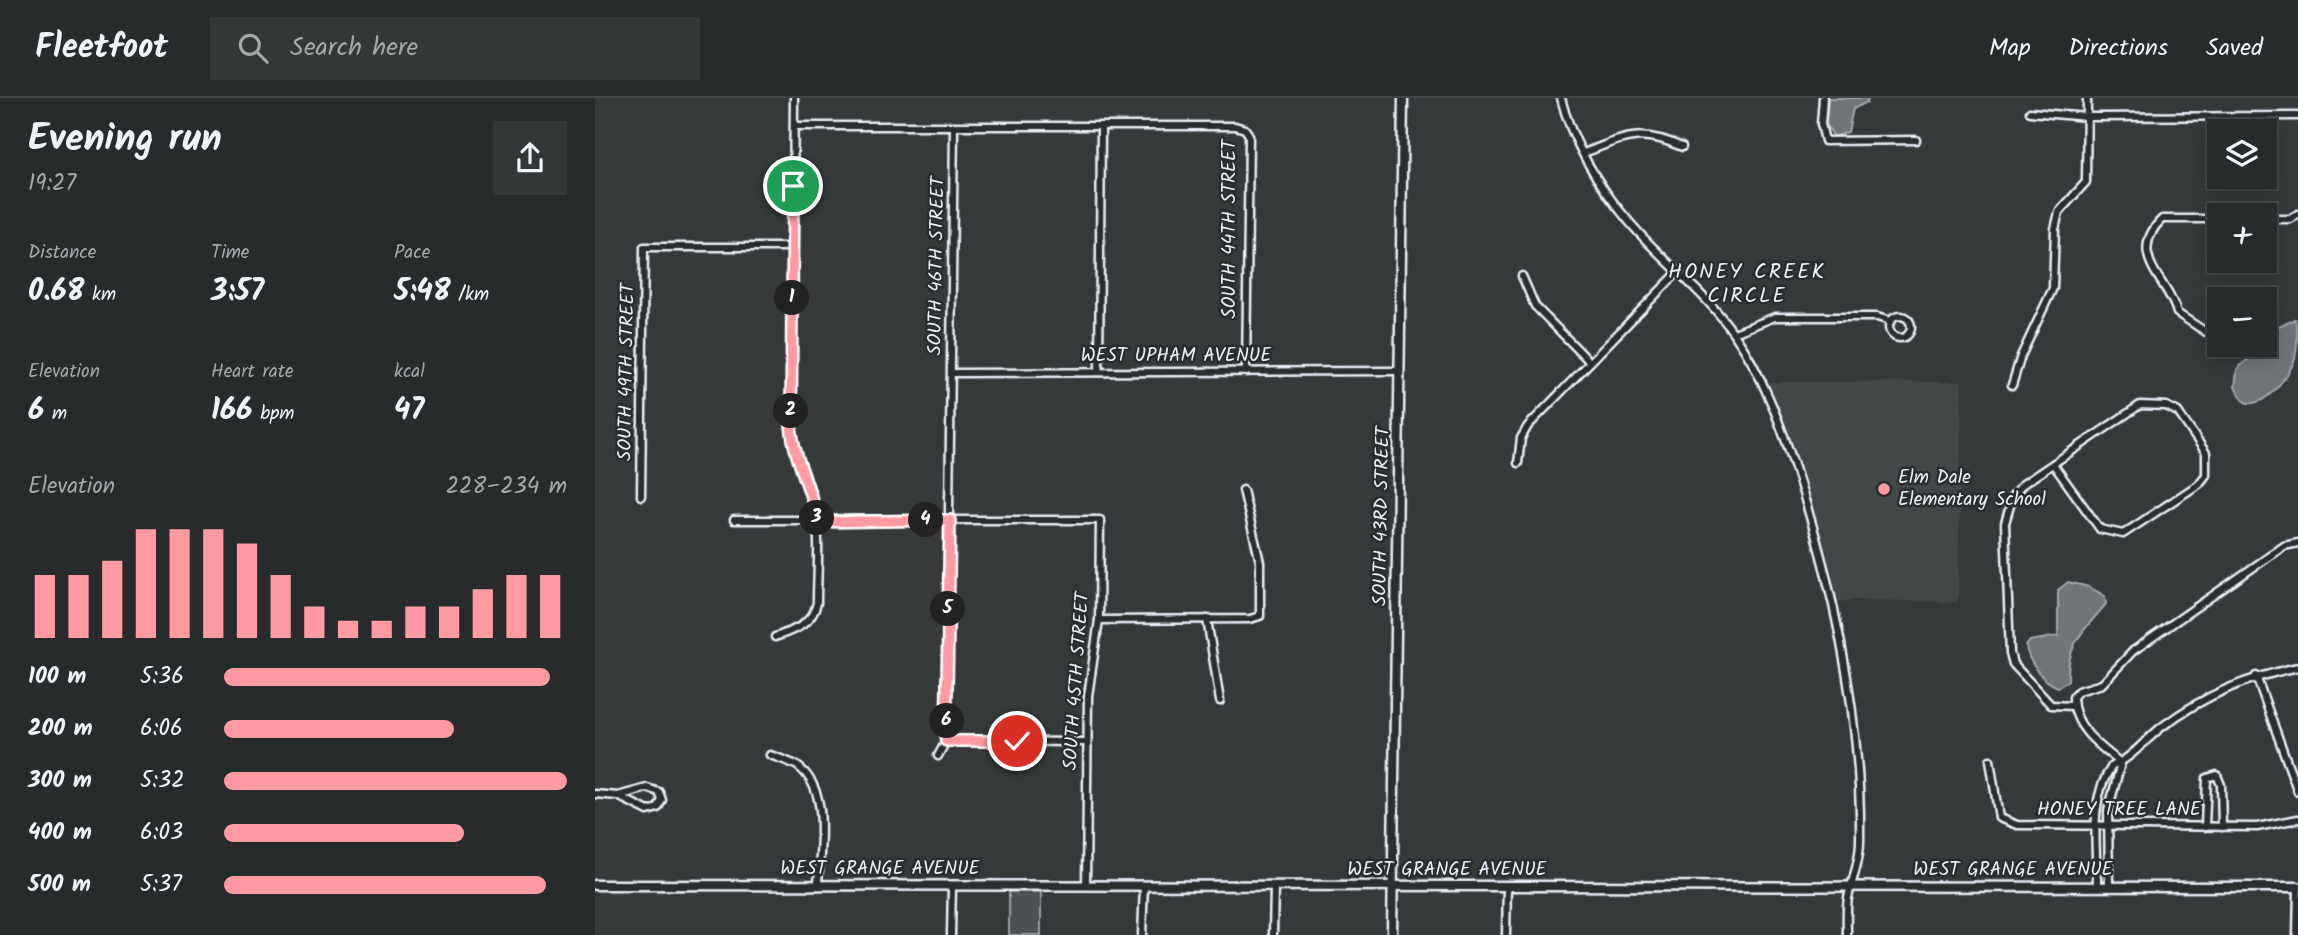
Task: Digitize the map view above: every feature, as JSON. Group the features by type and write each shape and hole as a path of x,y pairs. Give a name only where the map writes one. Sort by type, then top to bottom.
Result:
{"street":[{"path":"775,637 802,627 815,613 818,522 814,500 793,446 791,425 794,98"},
{"name":"SOUTH 43RD STREET","path":"1392,935 1403,98"},
{"path":"1561,98 1584,153 1626,219 1679,271 1734,333 1755,369 1785,438 1832,597 1856,760 1860,842 1847,900 1847,935"},
{"path":"1823,98 1821,124 1825,141 1916,140"},
{"path":"2012,385 2021,356 2053,288 2055,229 2059,212 2086,182 2087,98"},
{"path":"2030,113 2087,117 2298,116"},
{"path":"794,126 1101,127 1099,372"},
{"name":"SOUTH 44TH STREET","path":"1101,127 1235,126 1245,129 1249,135 1246,372"},
{"name":"SOUTH 46TH STREET","path":"946,741 954,128"},
{"path":"1584,153 1635,136 1656,136 1682,148"},
{"path":"2277,219 2290,219 2298,215"},
{"path":"2207,219 2162,219 2150,237 2149,262 2175,302 2177,313 2207,332"},
{"name":"SOUTH 49TH STREET","path":"641,496 644,247 792,247"},
{"path":"1518,463 1521,438 1528,426 1679,271"},
{"path":"1522,276 1535,306 1590,362"},
{"path":"1734,333 1775,317 1877,317 1891,321"},
{"name":"WEST UPHAM AVENUE","path":"952,373 1399,371"},
{"path":"2053,464 2100,529 2123,534 2199,484 2206,475 2208,464 2206,453 2178,412 2153,404 2140,405 2023,484 2007,510 2005,523 2010,653 2013,664 2035,691 2051,705 2073,706"},
{"path":"1100,620 1260,616 1260,562 1243,490"},
{"path":"734,520 950,520"},
{"name":"SOUTH 45TH STREET","path":"950,520 1100,520 1100,620 1088,696 1086,885"},
{"path":"2121,762 2085,732 2073,706 2073,697 2078,691 2102,684 2133,651 2284,546 2298,543"},
{"path":"1207,619 1220,701"},
{"path":"2097,886 2097,826 2101,787 2112,766 2121,762 2140,743 2201,700 2227,686 2256,676 2298,667"},
{"path":"2256,676 2298,792"},
{"path":"938,756 946,741 1087,742"},
{"path":"770,755 796,765 807,776 819,801 818,885"},
{"name":"HONEY TREE LANE","path":"1990,760 1999,818 2017,825 2274,826 2298,819"},
{"path":"2109,886 2109,800 2121,773 2121,762"},
{"path":"2206,827 2207,778 2217,775 2221,785 2222,827"},
{"path":"595,794 618,796 652,788 659,792 662,800 658,808 648,811 618,796"},
{"name":"WEST GRANGE AVENUE","path":"595,885 2298,887"},
{"path":"951,935 952,885"},
{"path":"1142,935 1144,886"},
{"path":"1273,935 1274,886"},
{"path":"1506,935 1507,886"},
{"path":"2297,935 2298,887"}],"shaded area":[{"path":"1828,98 1868,98 1867,102 1853,109 1848,132 1834,137 1826,124"},
{"path":"2295,319 2295,358 2282,382 2268,396 2260,401 2245,402 2235,387 2237,369 2251,357 2277,357 2277,327"},
{"name":"Elm Dale Elementary School","path":"1766,382 1962,382 1958,602 1850,600 1837,603 1816,518 1787,427"},
{"path":"2068,582 2089,587 2105,596 2106,604 2078,638 2070,656 2068,681 2058,687 2037,671 2026,646 2030,641 2058,636 2058,590"},
{"path":"1009,892 1041,892 1041,935 1009,935"}],"place":[{"name":"Elm Dale Elementary School","path":"1884,489"}],"district":[{"name":"HONEY CREEK CIRCLE","path":"1747,284"}],"route":[{"path":"793,186 791,425 793,446 814,500 818,522 950,520 946,741 1017,741"}]}
